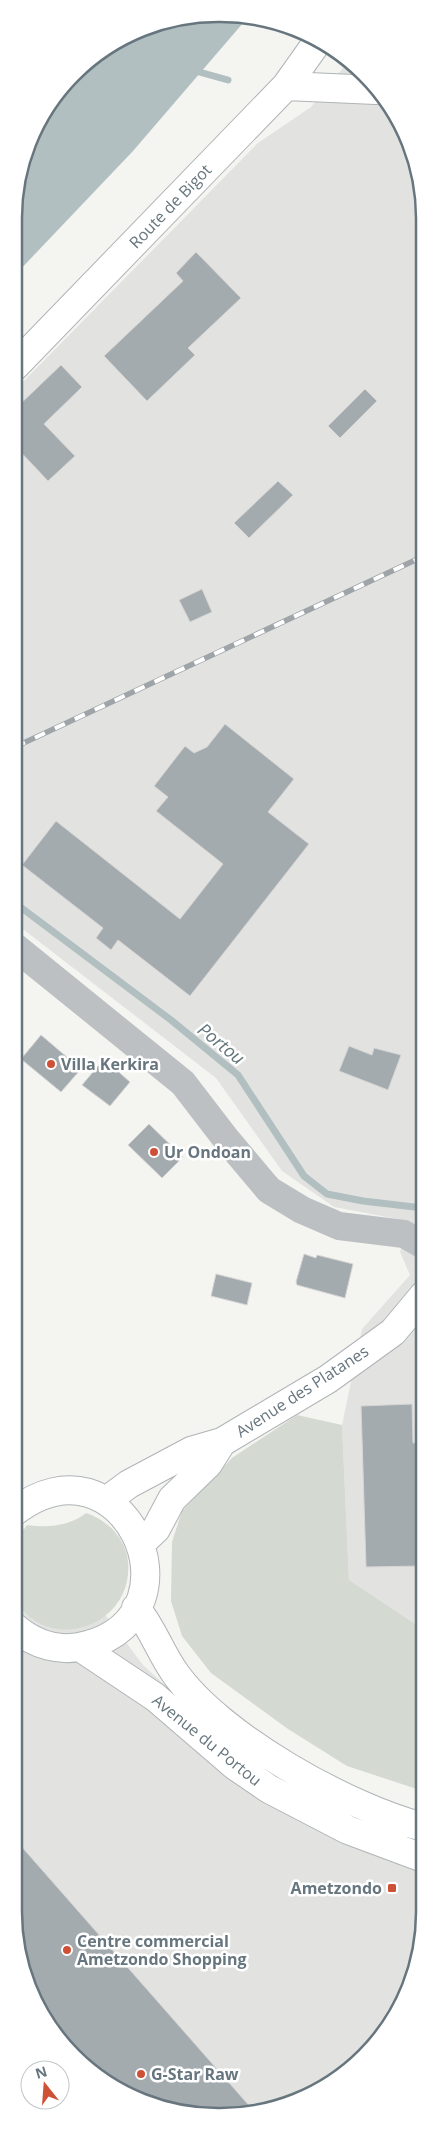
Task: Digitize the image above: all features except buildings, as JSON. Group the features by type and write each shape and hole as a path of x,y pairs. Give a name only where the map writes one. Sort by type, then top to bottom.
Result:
{"main road":[{"name":"Route de Bigot","path":"22,359 286,86 314,47"},
{"path":"286,86 367,90"},
{"name":"Avenue des Platanes","path":"106,1501 129,1484 191,1450 222,1442 328,1379 393,1332 416,1304"},
{"name":"Avenue des Platanes","path":"141,1542 156,1529 172,1499 208,1464 222,1442"},
{"path":"22,1501 67,1491 87,1494 106,1501 121,1512 133,1526 141,1542 145,1572 144,1587 136,1608 126,1622 113,1634 97,1643 80,1647 61,1648 42,1644 22,1634"},
{"name":"Avenue du Portou","path":"136,1608 150,1626 174,1673 211,1712 294,1770 328,1789 376,1811 416,1825"},
{"name":"Avenue du Portou","path":"80,1647 155,1698 234,1764 269,1789 348,1830 416,1855"}],"street":[{"path":"22,953 183,1083 226,1139 269,1190 302,1210 339,1226 404,1234 416,1240"}],"shaded area":[{"path":"219,22 242,24 133,151 22,268 22,219 24,193 29,168 43,132 71,89 99,63 144,37 168,29 193,24"},
{"path":"344,67 367,89 389,121 401,144 412,181 416,219 416,1624 349,1580 342,1425 362,1329 410,1275 400,1252 408,1221 334,1207 282,1171 216,1078 22,928 22,383 258,143 311,107"},
{"path":"297,1415 342,1425 349,1580 416,1624 416,1789 347,1766 288,1729 211,1673 182,1636 171,1601 172,1542 182,1511 232,1458"},
{"path":"86,1513 101,1520 114,1531 124,1545 128,1562 126,1585 117,1604 102,1618 84,1627 64,1630 45,1626 28,1615 22,1607 22,1532 27,1525 58,1525"},
{"path":"22,1527 74,1573 143,1665 214,1730 335,1810 416,1838 416,1911 414,1937 409,1962 395,1998 367,2041 339,2067 294,2093 257,2104 219,2108 181,2104 144,2093 121,2081 89,2059 63,2031 43,1998 29,1962 24,1937 22,1911"}],"waterway":[{"path":"192,70 228,80"},
{"name":"Portou","path":"22,908 171,1020 238,1075 304,1176 327,1194 363,1201 416,1207"}],"railway":[{"path":"22,744 416,560"}],"place":[{"name":"Villa Kerkira","path":"51,1064"},
{"name":"Ur Ondoan","path":"154,1152"},
{"name":"Ametzondo","path":"392,1888"},
{"name":"Centre commercial Ametzondo Shopping","path":"67,1950"},
{"name":"G-Star Raw","path":"141,2074"}]}
